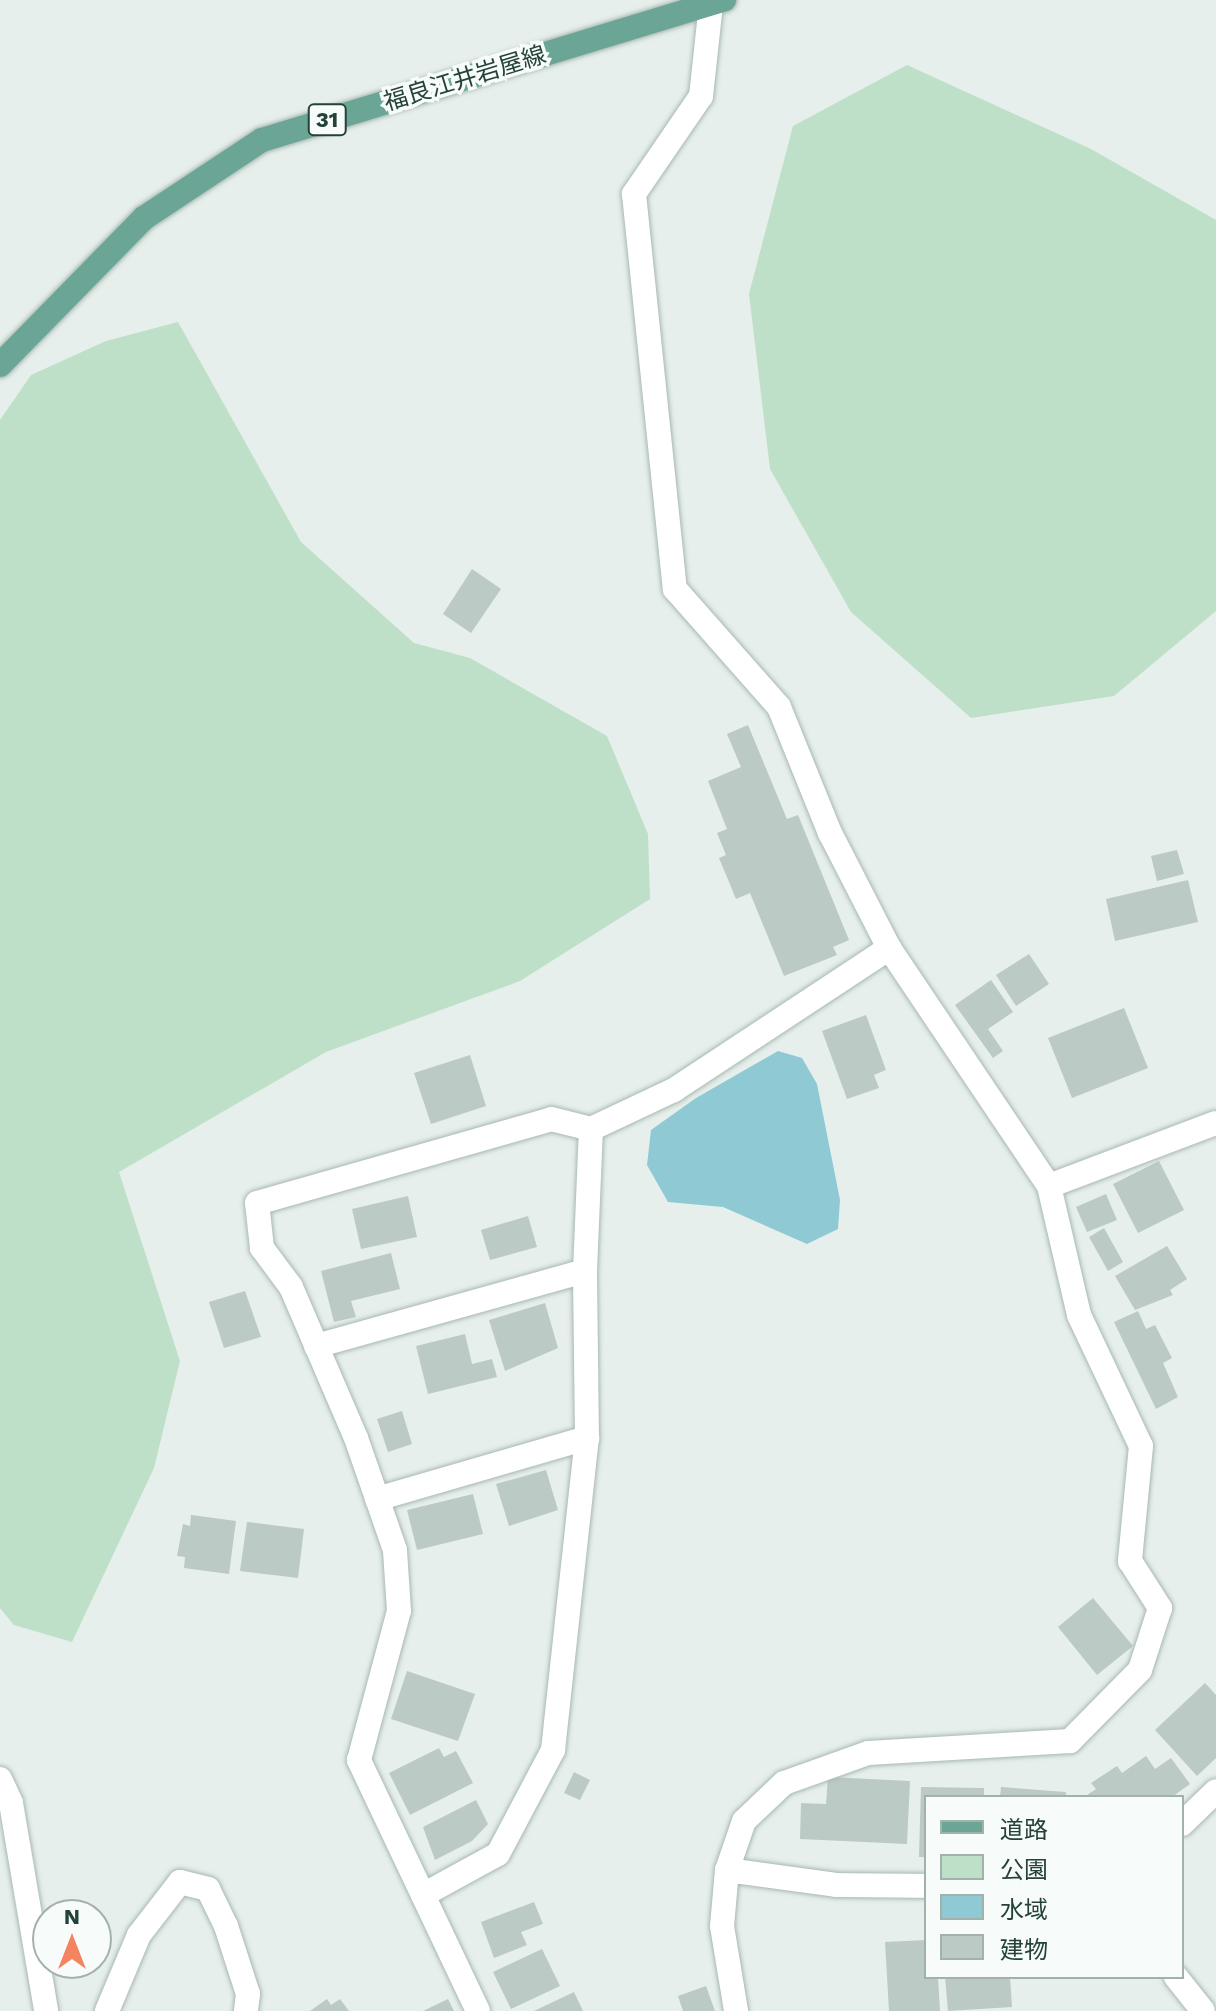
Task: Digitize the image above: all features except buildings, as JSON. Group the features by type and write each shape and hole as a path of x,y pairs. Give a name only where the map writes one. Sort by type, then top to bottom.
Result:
{"main road":[{"name":"福良江井岩屋線","path":"0,365 144,218 262,140 717,2"}],"street":[{"path":"717,2 701,96 634,194 675,589 779,707 830,833 889,948 1049,1186 1079,1315 1141,1446 1130,1561 1160,1608 1140,1670 1070,1741 868,1753 784,1783 744,1821 727,1870 722,1926 736,2011"},
{"path":"478,2011 359,1760 399,1611 395,1550 291,1287 262,1248 257,1203 551,1119 591,1129 674,1090 889,948"},
{"path":"1049,1186 1216,1123"},
{"path":"423,1895 498,1854 553,1750 587,1438 585,1271 591,1129"},
{"path":"316,1346 585,1271"},
{"path":"377,1499 587,1438"},
{"path":"0,1779 11,1803 46,2011"},
{"path":"1184,1822 1216,1791"},
{"path":"727,1870 836,1885 924,1886"},
{"path":"107,2011 139,1935 180,1882 208,1889 226,1926 248,1994 246,2011"},
{"path":"1178,1979 1203,2011"}],"green space":[{"path":"907,65 1091,149 1216,220 1216,611 1114,696 971,718 851,612 770,469 749,294 793,126"},
{"path":"178,322 301,542 414,643 470,658 607,736 648,834 650,899 520,981 326,1052 119,1172 180,1361 154,1468 72,1642 14,1625 0,1608 0,420 31,375 106,341"}],"water":[{"path":"778,1051 802,1058 817,1084 840,1200 838,1229 807,1244 723,1207 668,1202 647,1165 651,1130 696,1098"}]}
